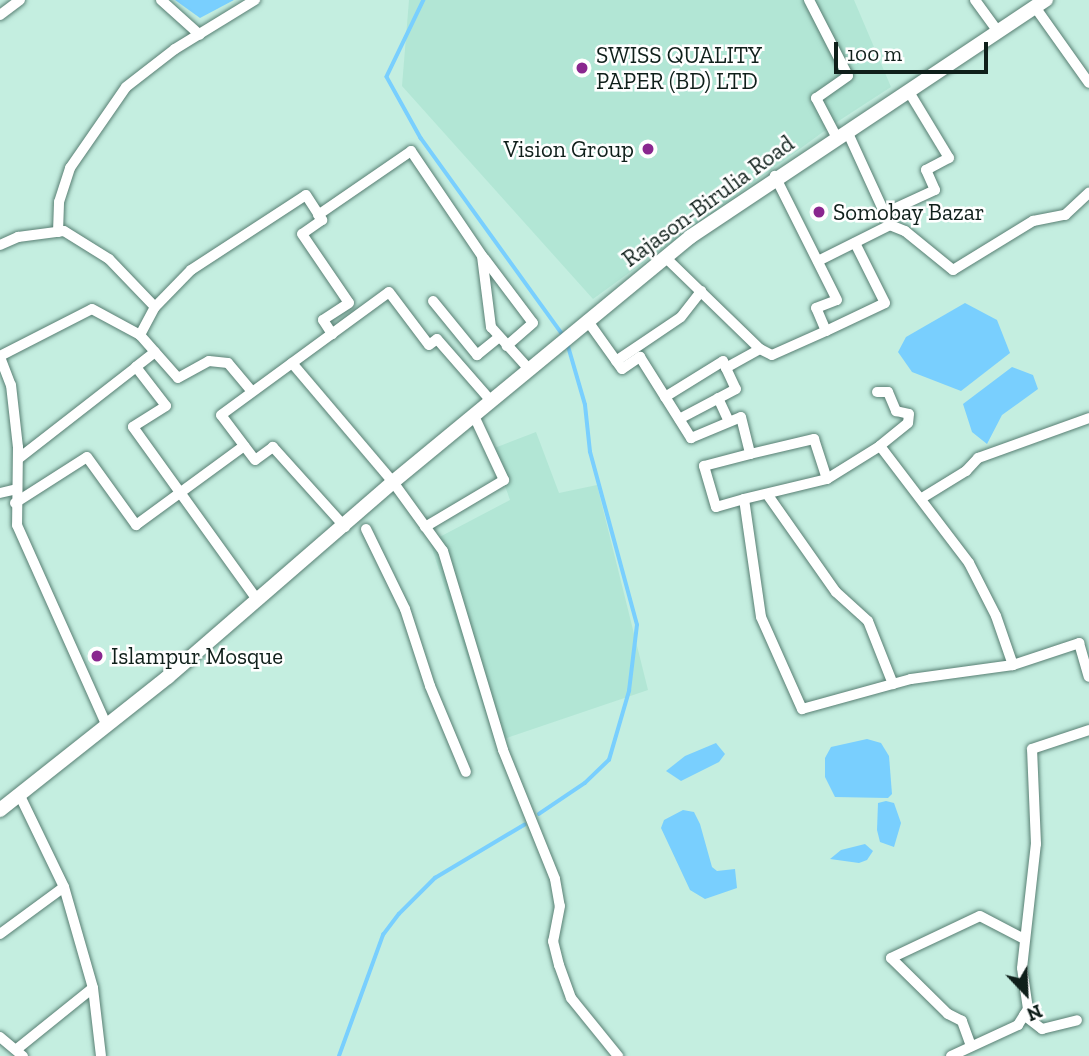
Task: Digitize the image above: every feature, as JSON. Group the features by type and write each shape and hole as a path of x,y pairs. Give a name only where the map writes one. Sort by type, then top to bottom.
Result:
{"street":[{"path":"0,15 20,0"},
{"path":"161,0 200,35"},
{"path":"58,232 59,202 70,168 88,137 127,87 255,0"},
{"path":"809,0 848,76 816,98 842,135 890,225 905,231 953,270 1033,221 1065,215 1088,195"},
{"path":"975,0 998,32"},
{"path":"1041,4 1089,83"},
{"name":"Rajason-Birulia Road","path":"0,810 258,601 393,482 665,257 775,176 909,92 1041,4"},
{"path":"885,213 935,190 926,170 949,158 909,92"},
{"path":"318,215 411,151 482,256 533,323 477,355 433,301"},
{"path":"775,176 837,300 816,308 826,331"},
{"path":"140,335 155,307 191,270 306,195 322,220 302,234 349,303 323,320 332,334"},
{"path":"818,261 890,225"},
{"path":"0,245 18,236 64,231 109,258 155,307"},
{"path":"665,257 761,349 772,355 884,303 855,243"},
{"path":"482,256 491,327 529,369"},
{"path":"616,361 681,317 701,291"},
{"path":"345,527 273,447 255,460 221,415 251,390 388,292 429,345 437,339 491,401"},
{"path":"107,726 17,525 15,503 18,459 11,385 0,357 92,309 140,335 178,378 209,361 228,363 251,390"},
{"path":"587,320 622,369 640,357 691,438 741,417 750,454"},
{"path":"726,368 761,349"},
{"path":"18,459 155,352"},
{"path":"665,397 723,361 736,389 679,419"},
{"path":"292,363 393,482 443,551 503,750 555,879 560,906 553,941 559,965 571,998 618,1056"},
{"path":"136,367 166,406 133,427 178,494 258,601"},
{"path":"827,479 814,439 704,466 716,507 827,479 880,446 908,423 909,414 896,411 888,392 877,392"},
{"path":"718,398 729,422"},
{"path":"425,527 504,480 474,415"},
{"path":"922,498 966,471 978,458 1089,418"},
{"path":"15,503 87,457 136,525 244,446"},
{"path":"880,446 922,498 969,564 996,616 1013,665"},
{"path":"0,493 16,489"},
{"path":"766,494 836,592 868,621 893,684"},
{"path":"744,499 761,617 802,709 893,684 1013,665 1084,642 1089,677"},
{"path":"366,529 405,608 430,686 466,772"},
{"path":"951,1056 1018,1026 1028,1009 1022,968 1036,844 1032,749 1089,730"},
{"path":"19,794 64,887 93,988 101,1056"},
{"path":"0,934 64,887"},
{"path":"971,1046 962,1020 948,1014 891,958 981,916 1024,939"},
{"path":"0,1037 20,1053 93,988"},
{"path":"1024,1015 1042,1028 1077,1020"}],"shaded area":[{"path":"409,0 854,0 891,87 834,124 593,299 402,86"},
{"path":"536,432 559,493 597,485 648,690 495,742 430,542 510,500 492,449"}],"water":[{"path":"175,0 234,0 200,18"},
{"path":"965,303 997,320 1010,353 961,391 912,372 898,352 906,337"},
{"path":"1012,367 1033,375 1038,389 1002,415 987,444 972,432 963,404"},
{"path":"867,739 881,743 889,756 892,794 888,798 835,797 825,777 825,758 831,747"},
{"path":"716,743 725,754 719,762 681,781 666,771 685,756"},
{"path":"878,803 894,803 901,823 894,847 880,842 877,830"},
{"path":"683,810 694,812 712,867 717,871 735,869 737,888 705,899 690,890 661,828 664,820"},
{"path":"865,844 873,851 867,860 859,863 830,859 841,850"}],"waterway":[{"path":"424,0 387,77 421,138 564,336"},
{"path":"539,814 585,783 609,760 629,691 637,625 590,452 585,405 567,343"},
{"path":"339,1056 383,935 399,914 435,878 524,825"}],"place":[{"name":"SWISS QUALITY PAPER (BD) LTD","path":"582,68"},
{"name":"Vision Group","path":"648,149"},
{"name":"Somobay Bazar","path":"819,212"},
{"name":"Islampur Mosque","path":"97,656"}]}
